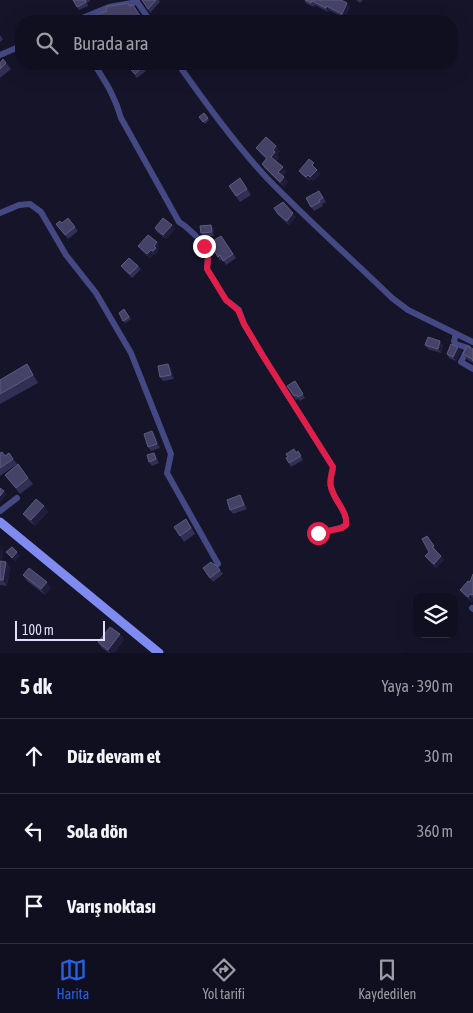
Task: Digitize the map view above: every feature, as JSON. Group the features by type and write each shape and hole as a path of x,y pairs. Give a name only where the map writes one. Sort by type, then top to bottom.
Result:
{"street":[{"path":"89,15 108,7 137,1 146,15"},
{"path":"0,55 15,49"},
{"path":"98,70 112,93 121,118 178,222 196,236 204,246 208,257 207,269 226,300 238,310 263,356 333,467 330,486 347,519 346,525 342,528 318,533 314,538"},
{"path":"182,70 239,146 263,174 392,298 408,310 473,342"},
{"path":"0,214 18,205 30,204 41,212 66,255 96,293 131,353 172,454 167,474 218,564"},
{"path":"456,334 454,341 456,344 468,348 461,362 473,369"},
{"path":"0,510 17,498"},
{"path":"0,522 159,653"}],"building":[{"path":"73,0 85,0 86,2 77,7"},
{"path":"142,0 156,0 148,9"},
{"path":"305,0 341,0 347,3 342,14 327,6 326,8 312,1 311,3"},
{"path":"128,3 129,6 133,5 139,15 98,15 107,11 106,7"},
{"path":"3,59 6,63 0,69 0,63"},
{"path":"131,70 140,70 135,74"},
{"path":"204,113 208,118 203,122 199,117"},
{"path":"266,137 276,146 273,150 275,152 271,157 283,167 278,172 284,177 280,182 262,164 267,158 256,148"},
{"path":"309,159 314,163 312,165 317,170 310,177 308,175 306,177 299,171"},
{"path":"240,178 247,189 236,196 229,186"},
{"path":"319,191 323,198 311,207 306,198"},
{"path":"283,202 293,213 287,221 274,208"},
{"path":"68,218 75,227 65,235 56,224 60,221 62,223"},
{"path":"163,218 172,225 163,235 155,228"},
{"path":"211,225 212,232 201,233 200,226"},
{"path":"148,235 157,242 154,246 156,248 147,254 138,246"},
{"path":"221,236 233,254 223,261 220,255 218,257 211,242"},
{"path":"129,258 138,266 130,274 121,266"},
{"path":"124,309 129,317 123,321 119,313"},
{"path":"428,337 440,341 438,349 425,345"},
{"path":"451,344 458,347 453,357 447,354"},
{"path":"467,346 473,349 473,361 463,354"},
{"path":"27,364 33,375 0,394 0,380"},
{"path":"168,364 171,375 160,377 158,366"},
{"path":"295,381 303,394 298,397 294,396 287,386"},
{"path":"152,431 157,444 148,447 144,434"},
{"path":"294,449 301,456 289,463 286,454"},
{"path":"2,452 5,456 9,453 13,459 0,468 0,453"},
{"path":"154,453 156,459 149,462 147,455"},
{"path":"18,464 28,478 16,488 5,475"},
{"path":"0,488 4,491 0,496"},
{"path":"240,495 244,505 230,510 227,500"},
{"path":"36,499 44,506 31,520 23,514"},
{"path":"186,519 191,528 180,536 174,527"},
{"path":"427,536 434,546 432,547 441,556 434,564 425,556 429,552 422,539"},
{"path":"12,547 17,552 12,558 6,552"},
{"path":"0,561 6,562 3,580 0,580"},
{"path":"211,562 220,570 210,578 203,568"},
{"path":"29,568 47,582 41,589 23,575"},
{"path":"473,574 473,594 470,594 468,597 460,590 468,581 470,582"},
{"path":"110,627 120,634 108,650 98,642"}],"route":[{"path":"204,246 208,257 207,269 226,300 238,310 263,356 333,467 330,486 347,519 346,525 342,528 318,533"}]}
